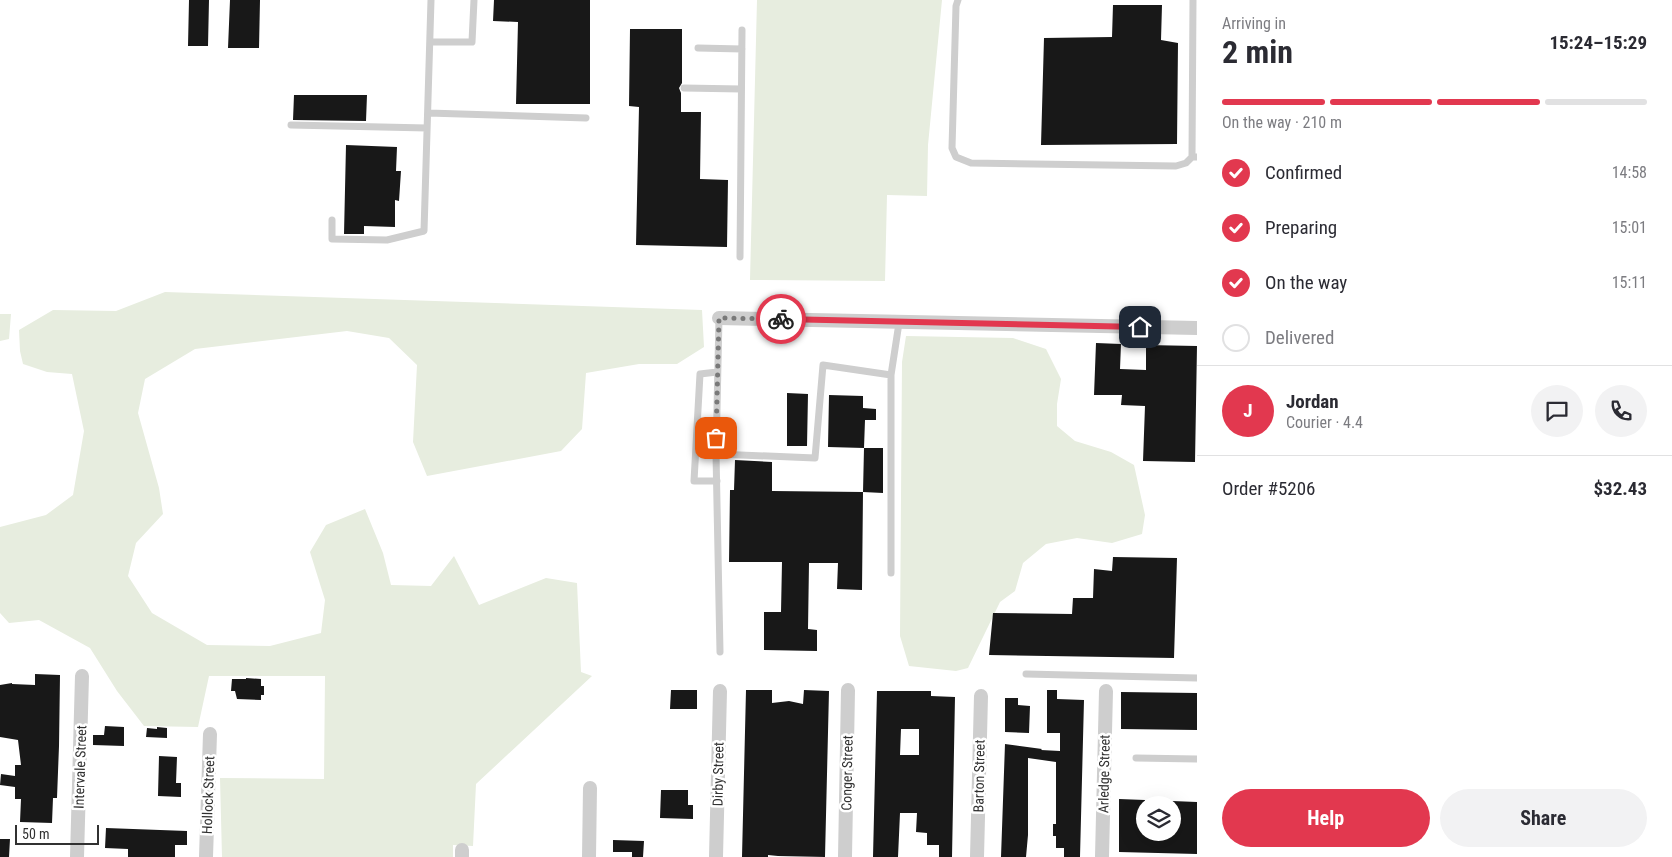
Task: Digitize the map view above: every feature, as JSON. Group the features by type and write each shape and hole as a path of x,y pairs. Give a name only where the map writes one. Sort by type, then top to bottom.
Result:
{"street":[{"path":"719,318 898,323 988,322 1197,328"},
{"name":"Intervale Street","path":"77,857 82,676"},
{"name":"Conger Street","path":"845,857 848,690"},
{"name":"Dirby Street","path":"716,857 720,691"},
{"name":"Arledge Street","path":"1102,857 1106,691"},
{"name":"Barton Street","path":"977,857 981,696"},
{"name":"Hollock Street","path":"206,857 210,734"},
{"path":"589,857 590,788"}],"lane":[{"path":"332,220 332,239 387,240 424,231 431,0"},
{"path":"430,42 472,42 474,0"},
{"path":"958,0 956,6 952,148 956,158 971,163 1176,166 1186,163 1195,157 1193,0"},
{"path":"740,257 742,30"},
{"path":"698,48 742,48"},
{"path":"684,88 741,89"},
{"path":"428,113 586,118"},
{"path":"291,125 427,128"},
{"path":"719,318 716,454 720,652"},
{"path":"891,573 892,375 898,323"},
{"path":"716,454 816,458 823,365 892,375"},
{"path":"717,372 700,374 694,481 717,481"},
{"path":"1026,674 1197,678"},
{"path":"1136,758 1197,759"}],"shaded area":[{"path":"757,0 942,0 928,145 927,196 887,195 885,281 750,280"},
{"path":"165,292 702,310 704,347 677,364 639,364 586,373 582,429 561,451 427,476 413,442 417,365 389,338 347,331 195,349 145,379 138,413 159,488 163,514 136,543 128,576 152,613 207,645 270,646 321,633 325,600 310,552 326,525 365,509 383,553 391,585 431,586 454,556 479,605 546,578 577,583 581,672 592,676 476,784 473,846 453,845 453,857 222,857 220,778 324,779 325,676 209,676 198,727 144,726 117,691 90,648 39,620 9,623 0,613 0,527 46,515 73,495 84,431 72,374 47,372 23,364 19,330 53,310 116,311"},
{"path":"0,314 11,314 9,339 0,341"},
{"path":"906,336 1013,338 1046,349 1061,379 1057,404 1057,426 1075,441 1111,452 1134,465 1145,515 1142,534 1112,543 1077,538 1046,544 1023,563 1015,591 1000,602 968,668 956,671 909,666 900,636 902,362"}],"building":[{"path":"189,0 209,0 208,46 188,46"},
{"path":"230,0 260,0 259,48 228,48"},
{"path":"494,0 590,0 590,104 516,104 518,22 493,21"},
{"path":"1113,5 1162,5 1161,40 1178,43 1177,144 1041,145 1044,38 1112,37"},
{"path":"630,29 682,29 682,83 679,88 681,93 681,112 701,112 700,179 728,180 727,247 636,245 639,107 629,106"},
{"path":"294,95 367,95 366,121 293,120"},
{"path":"346,145 397,147 396,171 401,171 399,201 395,200 395,227 364,226 364,234 344,234"},
{"path":"1096,343 1121,344 1120,369 1146,370 1146,345 1197,346 1195,462 1143,461 1145,406 1121,405 1122,395 1094,395"},
{"path":"787,393 808,394 807,446 787,446"},
{"path":"829,395 863,396 863,408 876,409 876,420 865,420 864,448 828,447"},
{"path":"864,448 883,448 883,493 863,492"},
{"path":"735,460 772,462 772,491 863,492 862,590 837,589 838,563 809,563 808,629 817,630 817,651 764,650 764,612 781,612 782,562 729,562 730,490 734,490"},
{"path":"1113,557 1177,558 1174,658 989,655 993,613 1072,614 1073,598 1093,598 1094,569 1112,571"},
{"path":"35,674 60,675 57,798 53,798 52,823 20,822 21,799 15,799 15,787 0,785 1,774 15,776 15,765 21,765 18,740 0,737 0,685 12,683 35,685"},
{"path":"232,679 261,679 261,686 264,686 264,695 261,695 261,700 237,699 235,691 231,691"},
{"path":"671,690 697,690 697,709 670,709"},
{"path":"746,690 772,690 772,703 789,701 803,704 804,690 829,691 825,857 768,855 768,857 742,857"},
{"path":"1047,690 1057,690 1057,699 1084,700 1080,857 1064,857 1064,848 1056,848 1053,824 1056,824 1056,762 1028,758 1028,835 1026,857 1001,857 1005,744 1060,751 1060,733 1047,733"},
{"path":"877,691 931,691 931,696 955,697 952,857 939,857 939,845 927,845 927,833 916,832 917,813 900,813 898,857 873,857","holes":["901,729 919,729 919,755 900,755"]},
{"path":"1121,692 1197,693 1197,730 1121,729"},
{"path":"1005,698 1018,698 1018,705 1030,706 1029,733 1005,732"},
{"path":"105,726 124,727 124,746 93,745 93,735 104,735"},
{"path":"157,727 167,728 167,738 146,737 147,728 157,729"},
{"path":"159,756 177,757 176,783 181,783 181,797 158,796"},
{"path":"661,790 688,790 688,805 693,805 693,819 660,818"},
{"path":"1119,799 1136,800 1136,841 1181,841 1181,801 1197,802 1197,854 1119,852"},
{"path":"106,828 187,831 187,845 175,845 175,857 128,857 128,849 105,848"},
{"path":"0,839 10,839 9,857 0,857"},
{"path":"613,840 644,841 643,857 632,857 632,852 613,852"}],"way so far":[{"path":"716,438 719,318 781,319"}],"route":[{"path":"781,319 898,323 988,322 1140,327"}]}
